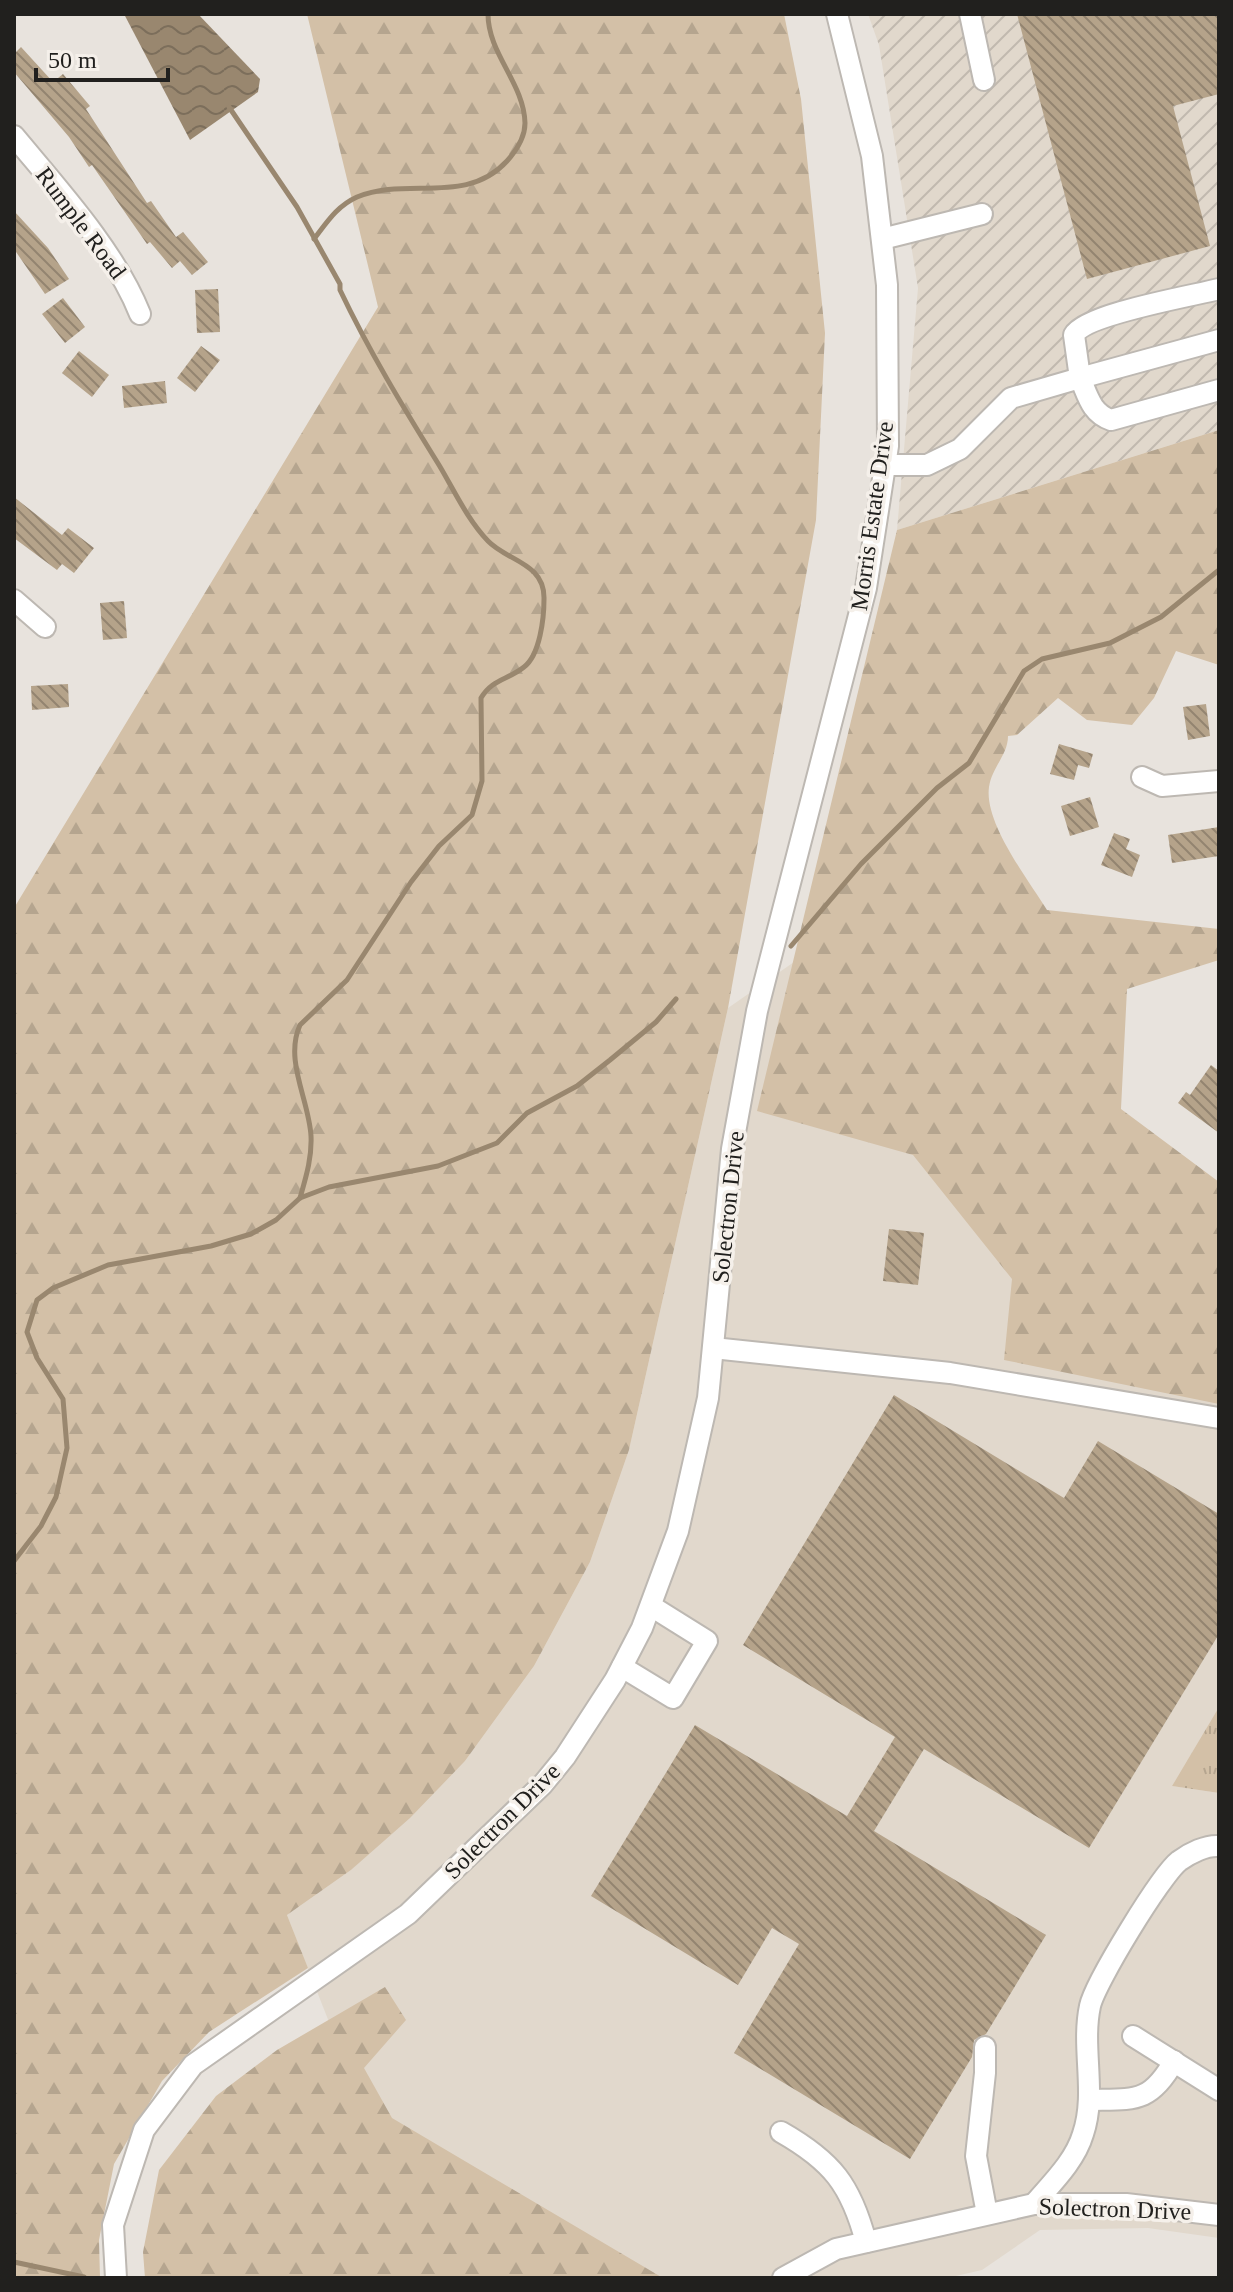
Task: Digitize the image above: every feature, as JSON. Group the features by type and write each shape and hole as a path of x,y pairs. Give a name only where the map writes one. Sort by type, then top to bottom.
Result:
{"street":[{"name":"Morris Estate Drive","path":"757,1011 866,588 885,465 887,285 872,156 837,14"},
{"path":"970,14 984,80"},
{"name":"Rumple Road","path":"14,136 128,284 140,314"},
{"path":"882,239 982,214"},
{"path":"1219,289 1100,319 1077,330 1074,335 1080,378 1092,407 1100,416 1111,420 1219,390"},
{"path":"885,465 927,465 960,449 1011,398 1219,340"},
{"path":"14,600 45,627"},
{"path":"1142,777 1162,786 1219,781"},
{"name":"Solectron Drive","path":"116,2278 113,2225 144,2130 193,2065 408,1914 543,1784 589,1723 622,1667 651,1606 691,1483 708,1398 732,1149 757,1011"},
{"path":"713,1348 950,1373 1219,1418"},
{"path":"622,1667 673,1698 707,1641 651,1606"},
{"path":"1034,2204 1078,2150 1088,2119 1088,2022 1093,1994 1165,1875 1194,1852 1219,1846"},
{"path":"1133,2036 1219,2090"},
{"path":"985,2047 976,2156 987,2214"},
{"path":"1089,2100 1141,2098 1153,2092 1174,2061"},
{"path":"781,2132 817,2154 835,2171 849,2190 866,2242"},
{"name":"Solectron Drive","path":"783,2278 836,2249 1034,2204 1126,2204 1219,2215"}],"shaded area":[{"path":"868,14 1219,14 1219,430 897,530 918,288 879,45"},
{"path":"856,919 1219,1211 1219,1707 1172,1786 1219,1793 1219,2238 1148,2228 1040,2230 982,2270 947,2278 622,2278 371,2129 287,1915 351,1870 465,1761 534,1666 590,1562 629,1450 728,1008"}],"green space":[{"path":"307,14 784,14 801,99 825,333 816,520 728,1008 629,1450 590,1562 534,1666 465,1761 410,1818 351,1870 287,1915 308,1968 209,2032 162,2081 114,2164 99,2240 100,2278 14,2278 14,908 378,307"},
{"path":"1219,430 1219,665 1176,651 1154,698 1132,725 1087,720 1058,698 1017,735 1008,736 993,773 989,801 1000,834 1047,910 1219,929 1219,960 1127,989 1121,1109 1219,1182 1219,1404 1004,1360 1012,1279 913,1155 757,1111 897,530"},
{"path":"1219,1707 1219,1793 1172,1786"},
{"path":"385,1987 406,2020 364,2068 392,2118 663,2278 145,2278 143,2252 159,2170 216,2096 277,2050"}],"water":[{"path":"124,14 198,14 260,79 258,92 190,140"}],"building":[{"path":"1017,14 1219,14 1219,94 1173,106 1210,246 1087,279"},
{"path":"21,47 53,82 63,74 90,106 86,109 147,203 151,201 176,237 183,232 208,262 192,275 180,261 172,268 150,242 147,244 92,165 89,167 69,137 14,72 14,54"},
{"path":"14,211 48,248 69,279 45,294 14,249"},
{"path":"218,289 220,332 197,333 195,290"},
{"path":"63,298 85,327 65,343 42,314"},
{"path":"201,346 220,360 195,392 177,378"},
{"path":"79,351 109,375 92,397 62,373"},
{"path":"165,381 167,403 124,408 122,386"},
{"path":"14,497 62,535 68,528 94,548 74,573 62,564 57,570 14,538"},
{"path":"124,601 127,638 103,640 100,603"},
{"path":"68,684 69,707 32,710 31,686"},
{"path":"1206,704 1210,736 1188,740 1183,707"},
{"path":"1059,744 1093,754 1089,768 1078,765 1074,780 1050,774"},
{"path":"1090,797 1099,827 1070,836 1061,806"},
{"path":"1219,827 1219,856 1172,863 1168,835"},
{"path":"1114,833 1130,839 1126,849 1140,855 1132,877 1101,865"},
{"path":"1211,1065 1219,1071 1219,1133 1178,1103 1186,1092 1190,1095"},
{"path":"889,1229 924,1233 918,1285 883,1281"},
{"path":"894,1395 1064,1498 1098,1441 1219,1514 1219,1634 1089,1848 924,1749 874,1831 1046,1935 986,2034 974,2040 972,2057 910,2159 734,2053 799,1944 772,1928 738,1985 591,1896 695,1725 847,1816 895,1737 743,1645"}],"waterway":[{"path":"314,239 338,210 357,197 376,191 455,187 473,183 491,175 507,161 519,144 525,123 519,95 494,42 488,14"},
{"path":"229,107 297,207 340,284 340,290 375,357 467,514 496,548 532,570 543,587 544,599 540,636 534,654 524,667 495,683 481,698 482,781 472,815 439,846 411,882 347,980 300,1025 296,1038 296,1066 311,1144 300,1198"},
{"path":"791,946 861,864 937,788 969,763 1024,671 1042,659 1110,643 1161,617 1219,570"},
{"path":"14,1561 41,1526 56,1497 67,1448 63,1399 37,1358 27,1332 37,1300 53,1288 108,1265 211,1246 251,1234 276,1220 300,1198 329,1187 438,1166 497,1143 527,1113 577,1086 610,1060 656,1022 676,999"},
{"path":"14,2262 84,2277"}]}
